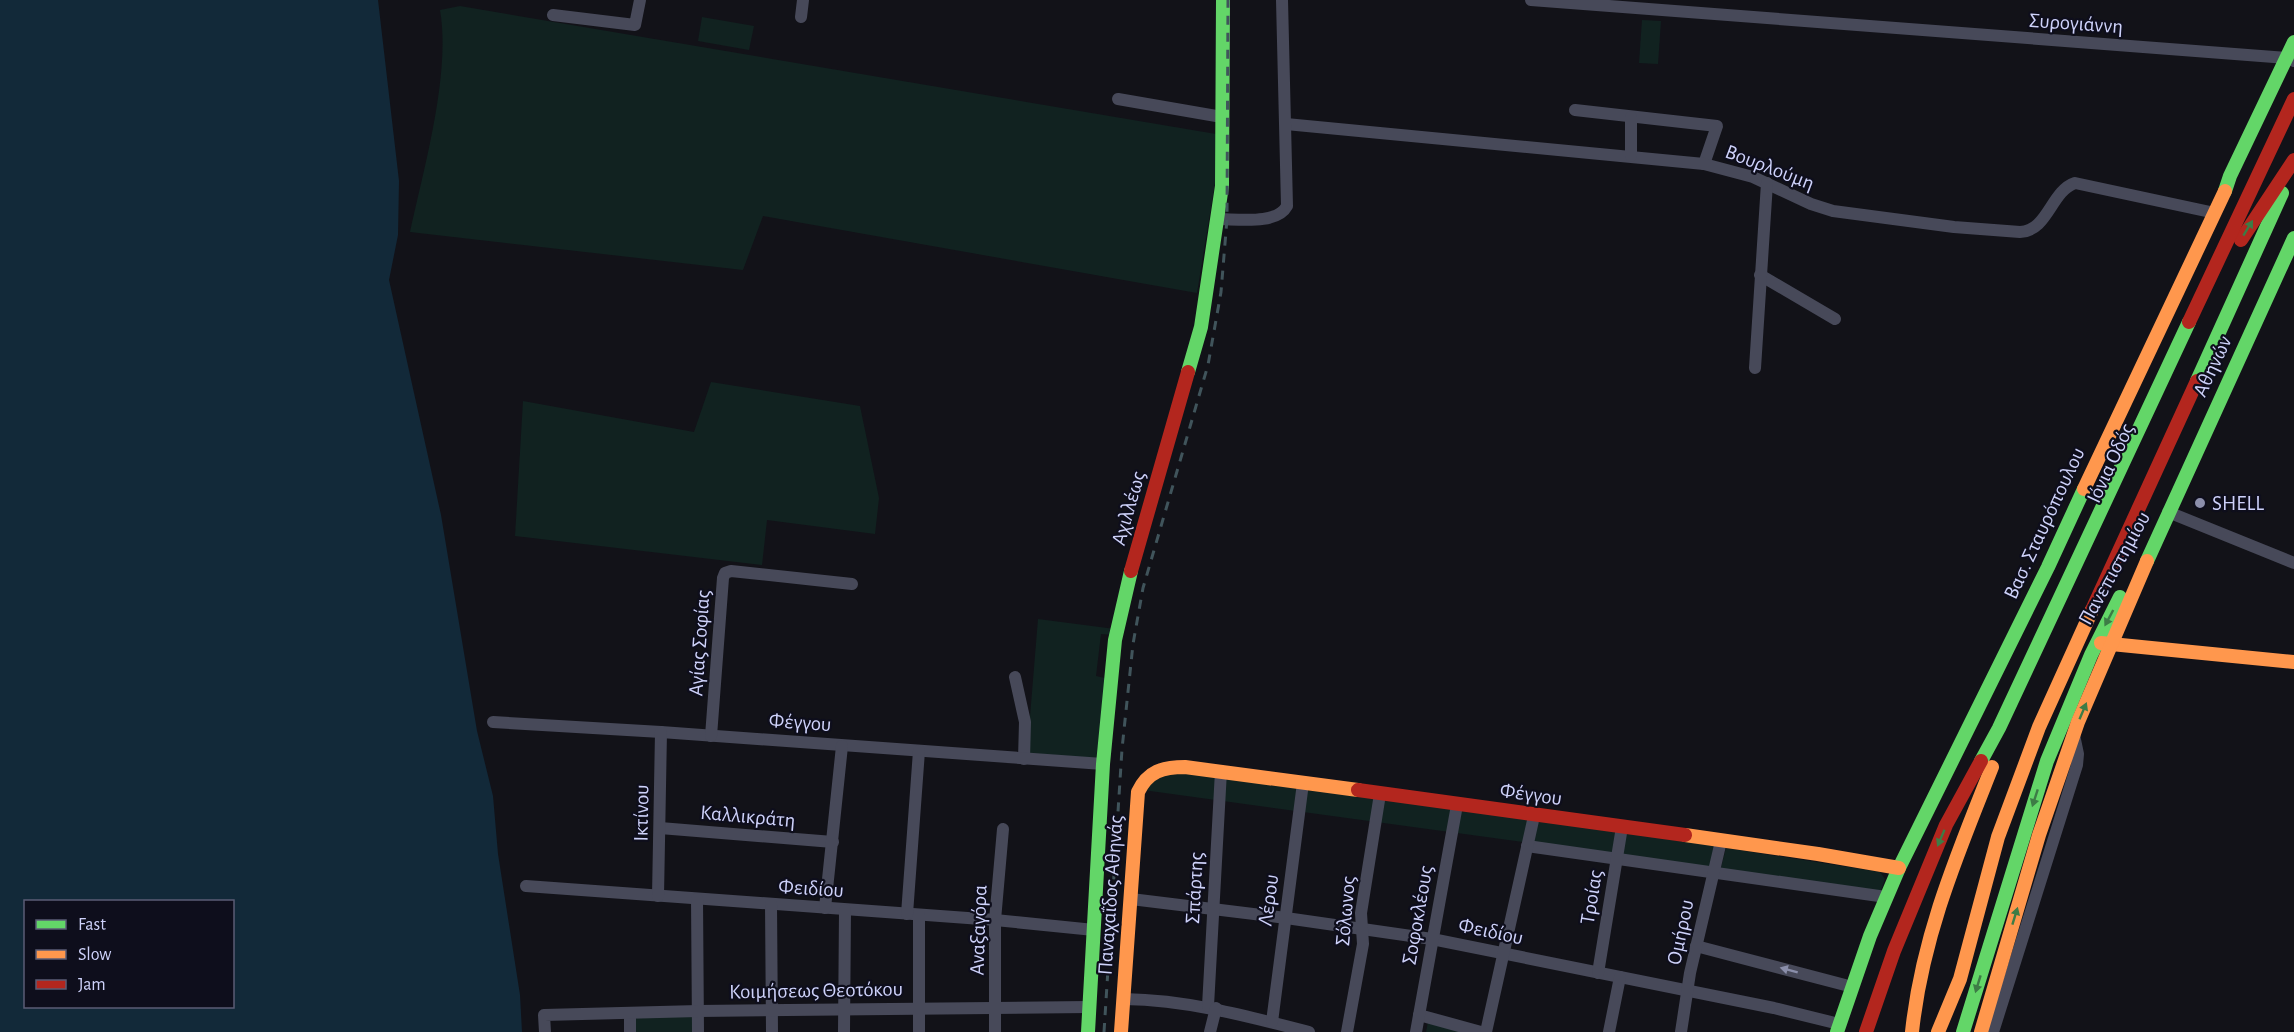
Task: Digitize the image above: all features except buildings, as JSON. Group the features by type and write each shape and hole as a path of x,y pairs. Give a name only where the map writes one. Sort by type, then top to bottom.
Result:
{"main road":[{"name":"Αχιλλέως","path":"1088,1032 1103,764 1119,618 1201,327 1218,219 1222,186 1223,0"},
{"name":"Βασ. Σταυρόπουλου","path":"1838,1028 1886,897 1899,868 2048,567 2215,213 2230,176 2290,60 2294,42"},
{"name":"Ιόνια Οδός","path":"1999,728 2294,99"},
{"name":"Ιόνια Οδός","path":"1908,1026 1938,905 1992,765 2226,266 2263,204 2294,160"},
{"path":"1938,1032 1960,979 1998,837 2039,727 2294,166"},
{"name":"Αθηνών","path":"2168,512 2294,238"},
{"name":"Πανεπιστημίου","path":"1963,1032 2038,787 2068,708 2097,643 2168,512"},
{"name":"Πανεπιστημίου","path":"1981,1032 2039,835 2073,734 2168,512"},
{"path":"2097,643 2294,662"},
{"path":"1908,1026 1909,992 1931,904 1962,820 1984,774 1999,728"},
{"path":"1866,1032 1894,951 1946,825 1999,728"},
{"name":"Φέγγου","path":"1158,769 1195,768 1221,771 1851,859 1899,868"},
{"name":"Παναχαΐδος Αθηνάς","path":"1121,1032 1138,789 1145,778 1158,769"}],"street":[{"path":"553,15 635,25 640,0"},
{"path":"801,17 803,0"},
{"path":"1218,219 1273,219 1286,209 1288,196 1282,0"},
{"name":"Συρογιάννη","path":"1531,0 2290,60"},
{"path":"1118,99 1222,117"},
{"path":"1575,110 1717,126 1704,164"},
{"path":"1631,117 1631,156"},
{"name":"Βουρλούμη","path":"1286,124 1704,164 1732,170 1833,211 1954,227 2025,232 2032,229 2066,188 2075,183 2215,213"},
{"path":"1755,368 1767,183"},
{"path":"1760,275 1835,319"},
{"path":"2168,512 2294,564"},
{"name":"Αγίας Σοφίας","path":"711,736 725,573 731,571 852,584"},
{"path":"1015,677 1025,722 1024,759"},
{"name":"Φέγγου","path":"493,722 1103,764"},
{"name":"Ικτίνου","path":"658,896 661,732"},
{"path":"1993,1032 2077,765 2078,754 2073,734"},
{"path":"825,908 842,746"},
{"path":"919,752 913,914 919,1032"},
{"name":"Σπάρτης","path":"1210,1032 1212,910 1221,771"},
{"name":"Λέρου","path":"1277,1026 1286,918 1303,783"},
{"name":"Σόλωνος","path":"1347,1032 1363,944 1361,913 1380,794"},
{"name":"Σοφοκλέους","path":"1416,1032 1457,805"},
{"path":"1486,1032 1534,816"},
{"name":"Τροίας","path":"1598,973 1622,827"},
{"name":"Καλλικράτη","path":"660,828 833,842"},
{"name":"Αναξαγόρα","path":"995,1032 995,920 1003,829"},
{"name":"Ομήρου","path":"1681,1032 1696,946 1721,841"},
{"path":"1527,846 1886,897"},
{"name":"Φειδίου","path":"526,886 995,920 1094,930"},
{"path":"698,899 698,1032"},
{"name":"Φειδίου","path":"1131,899 1432,939 1774,1008 1838,1028"},
{"path":"771,904 772,1032"},
{"path":"844,1032 845,910"},
{"path":"1696,946 1845,985"},
{"path":"1609,1032 1620,977"},
{"path":"1124,999 1161,1000 1212,1007 1277,1026 1309,1032"},
{"name":"Κοιμήσεως Θεοτόκου","path":"545,1032 544,1015 1089,1007"},
{"path":"630,1013 630,1032"},
{"path":"1419,1015 1482,1032"}],"shaded area":[{"path":"460,6 1216,134 1215,183 1197,293 763,216 743,270 410,232 429,150 439,91 442,62 440,10"},
{"path":"702,17 754,26 749,50 698,41"},
{"path":"1642,20 1661,21 1658,64 1639,63"},
{"path":"711,382 860,406 879,498 875,534 767,520 762,565 515,536 523,401 694,432"},
{"path":"1038,619 1115,629 1113,635 1101,634 1096,676 1109,679 1096,758 1027,753"},
{"path":"1160,770 1528,819 1523,842 1143,790"},
{"path":"1536,821 1617,831 1614,856 1532,844"},
{"path":"1625,833 1715,846 1709,870 1622,856"},
{"path":"1726,848 1880,872 1885,879 1880,893 1720,871"},
{"path":"698,1011 698,1032 630,1032 630,1013"},
{"path":"1428,1022 1469,1032 1426,1032"}],"water":[{"path":"0,0 378,0 399,181 398,235 389,280 441,515 477,731 493,796 498,854 520,995 522,1032 0,1032"}],"railway":[{"path":"1104,1032 1122,749 1133,644 1143,588 1208,365 1221,292 1227,219 1228,0"}],"traffic: fast":[{"path":"1188,372 1201,327 1222,186 1223,0"},
{"path":"2225,191 2294,42"},
{"path":"2197,381 2282,193"},
{"path":"2147,561 2294,238"},
{"path":"1981,761 1999,728 2189,322"},
{"path":"1837,1032 1870,936 1899,868 2048,567 2084,489"},
{"path":"1088,1032 1103,764 1115,640 1131,571"},
{"path":"1963,1032 2047,761 2091,655 2120,597"}],"traffic: slow":[{"path":"2084,489 2225,191"},
{"path":"1981,1032 2039,835 2078,722 2147,561"},
{"path":"1938,1032 1960,979 1998,837 2039,727 2092,610"},
{"path":"2101,643 2294,662"},
{"path":"1121,1032 1138,792 1146,779 1163,769 1185,767 1358,790"},
{"path":"1912,1032 1917,997 1932,930 1954,864 1992,767"},
{"path":"1685,835 1899,868"}],"traffic: jam":[{"path":"2189,322 2294,99"},
{"path":"2241,240 2294,160"},
{"path":"1131,571 1188,372"},
{"path":"2092,610 2197,381"},
{"path":"1866,1032 1894,951 1946,825 1981,761"},
{"path":"1358,790 1685,835"}],"place":[{"name":"SHELL","path":"2200,503"}]}
